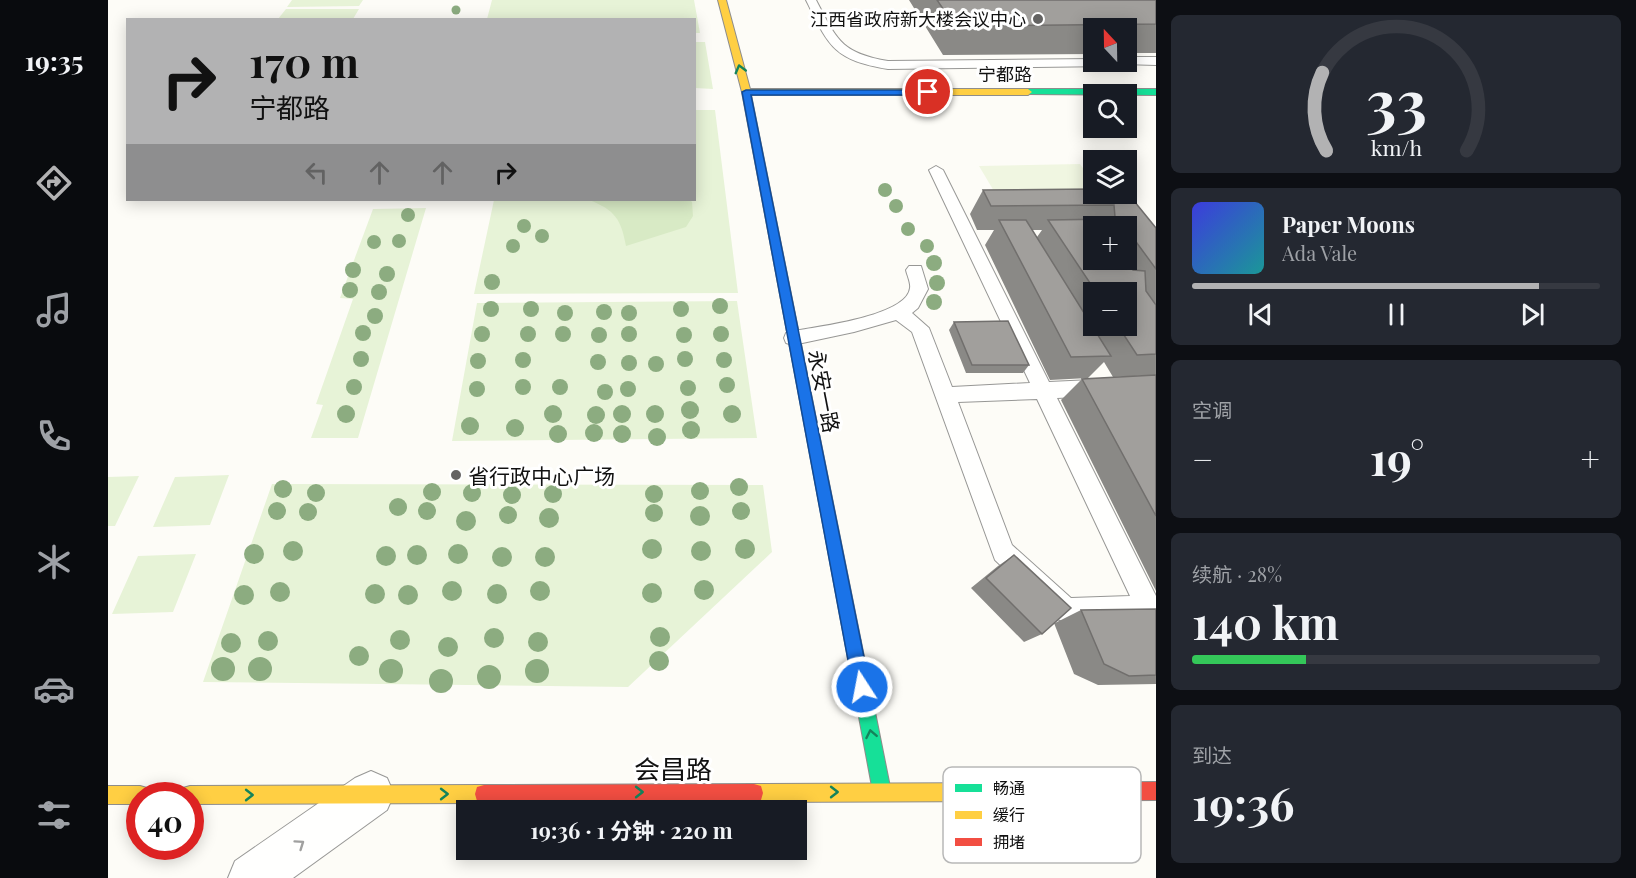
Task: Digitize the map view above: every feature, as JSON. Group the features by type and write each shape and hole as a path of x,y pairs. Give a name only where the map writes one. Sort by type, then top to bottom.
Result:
{"street":[{"name":"永安一路","path":"722,0 746,92 882,792"},
{"name":"宁都路","path":"746,92 1156,92"},
{"name":"会昌路","path":"1141,791 1156,791"},
{"name":"会昌路","path":"204,795 943,792"},
{"path":"252,878 370,794"},
{"path":"108,795 126,796"}],"lane":[{"path":"811,0 835,46 854,58 870,63 888,65 1083,62"},
{"path":"1145,62 1156,77"},
{"path":"897,311 920,328 1003,552 1065,610 1152,608 1042,391 978,237 954,207 936,170"},
{"path":"954,207 977,207"},
{"path":"794,338 852,326 910,305 919,289 915,270"},
{"path":"1095,368 1107,387"},
{"path":"945,395 1156,385"},
{"path":"108,805 126,800"}],"green space":[{"path":"292,0 363,0 359,6 287,7"},
{"path":"492,0 694,0 700,33 696,33 696,18 487,18"},
{"path":"286,9 359,9 354,18 279,18"},
{"path":"696,42 705,42 713,89 696,88"},
{"path":"696,110 715,110 738,293 474,294 494,201 696,201"},
{"path":"1080,164 1083,168 1083,195 1001,203 979,166"},
{"path":"591,201 691,201 693,216 686,227 626,246 619,222 605,208"},
{"path":"426,208 358,438 311,438 323,405 316,404 353,299 340,298 373,209"},
{"path":"737,301 757,438 452,441 477,303"},
{"path":"229,475 210,525 153,527 175,477"},
{"path":"139,476 115,526 108,526 108,477"},
{"path":"272,484 763,485 772,552 628,687 203,682"},
{"path":"196,554 173,612 112,614 138,556"}],"building":[{"path":"937,0 1156,0 1156,24 1137,24 1137,18 1083,18 1083,25 955,26"},
{"path":"1083,189 1083,204 1137,204 1156,228 1156,269 1137,243 1137,216 1115,216 1114,205 991,206 983,190"},
{"path":"1083,219 1083,270 1145,271 1146,291 1156,305 1156,354 1137,355 1125,336 1137,336 1137,282 1089,282 1048,220"},
{"path":"999,220 1026,220 1083,311 1083,336 1098,336 1111,356 1071,357"},
{"path":"1008,321 1029,365 972,365 954,322"},
{"path":"1156,375 1156,516 1082,379"},
{"path":"1014,555 1071,608 1042,634 986,578"},
{"path":"1156,609 1156,675 1129,676 1104,664 1081,610"}],"traffic: fast":[{"path":"1028,92 1156,92"},
{"path":"853,642 882,792"}],"traffic: slow":[{"path":"722,0 746,92 801,374"},
{"path":"746,92 1028,92"},
{"path":"754,793 943,792"},
{"path":"204,795 484,794"},
{"path":"108,795 126,795"}],"traffic: jam":[{"path":"801,374 853,642"},
{"path":"1141,791 1156,791"},
{"path":"484,794 754,793"}],"place":[{"name":"江西省政府新大楼会议中心","path":"1038,19"},
{"name":"省行政中心广场","path":"456,475"}],"route":[{"path":"862,687 746,92 928,92"}]}
